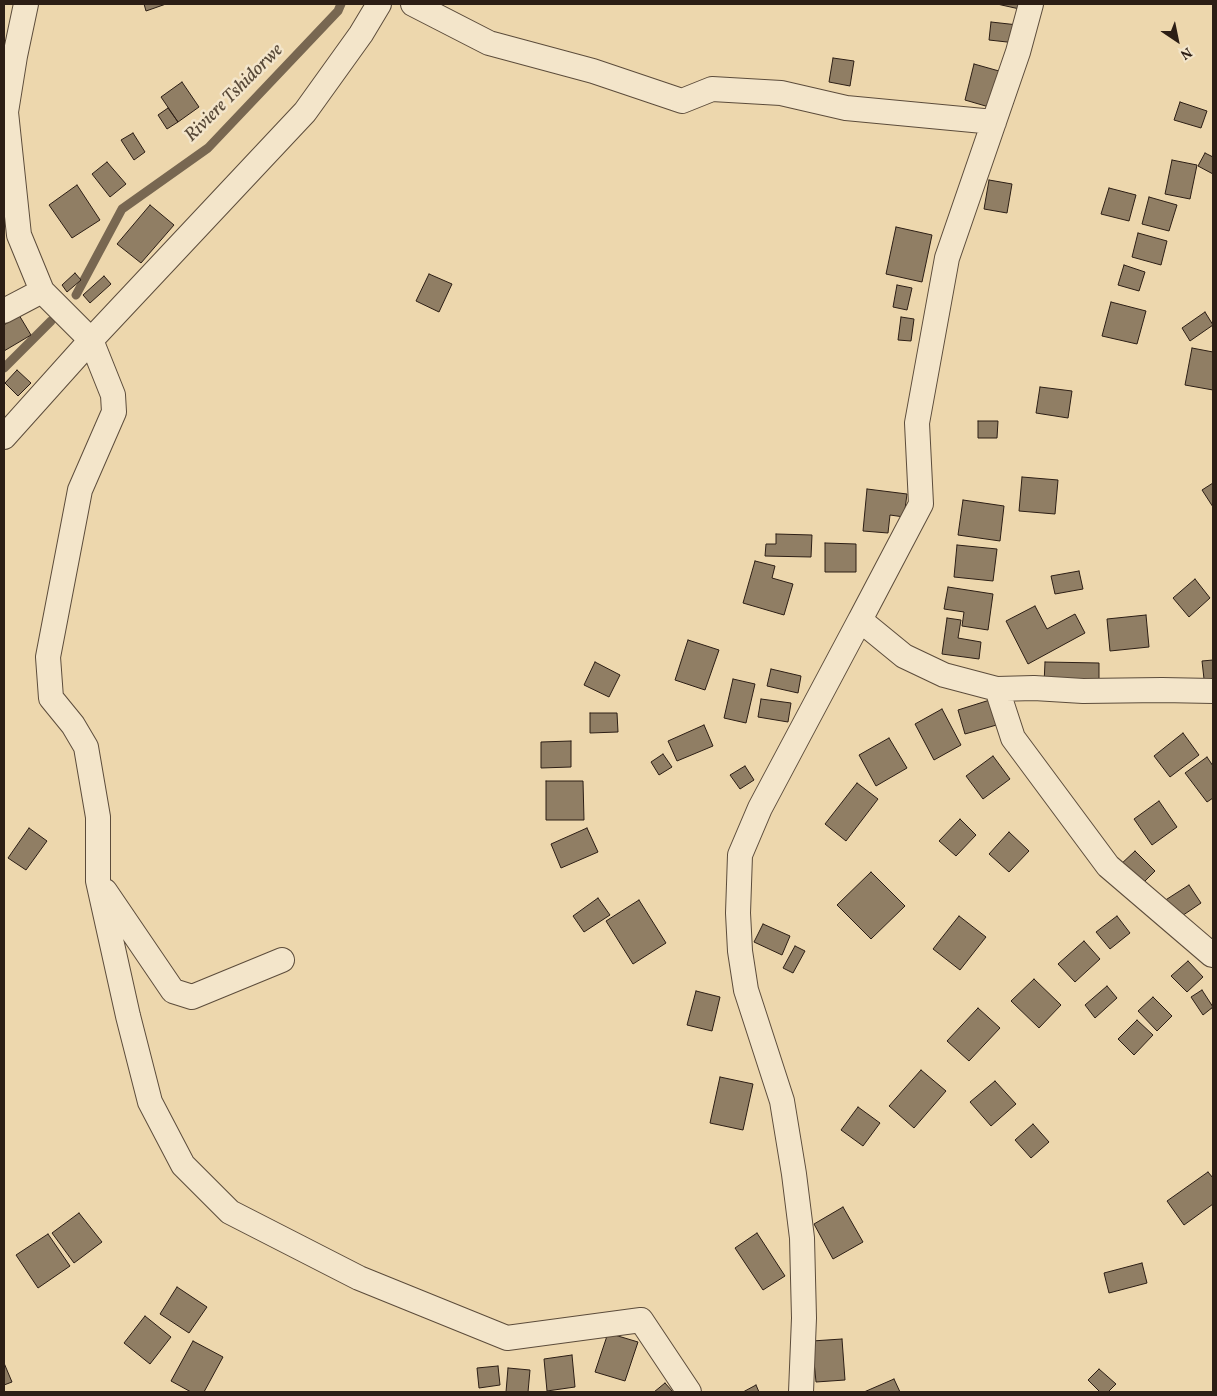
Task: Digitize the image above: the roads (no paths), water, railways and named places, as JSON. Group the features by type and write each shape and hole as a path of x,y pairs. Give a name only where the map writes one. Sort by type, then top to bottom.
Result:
{"street":[{"path":"26,4 6,112 7,144 19,235 42,291 91,340 113,395 114,412 80,490 48,657 51,698 73,725 86,747 98,817 98,881 128,1016 150,1102 183,1165 230,1212 359,1278 508,1338 641,1320 689,1392"},
{"path":"4,437 91,340 305,112 362,34 379,4"},
{"path":"413,4 489,43 593,71 682,101 712,89 781,93 846,108 994,122"},
{"path":"801,1392 804,1318 800,1219 782,1101 746,990 740,951 738,913 740,855 760,808 922,504 917,423 947,258 1018,52 1031,4"},
{"path":"4,311 42,291"},
{"path":"860,620 904,656 944,675 997,689 1213,691"},
{"path":"997,689 1013,738 1108,866 1212,955"},
{"path":"98,881 173,991 192,997 282,960"}],"waterway":[{"name":"Riviere Tshidorwe","path":"76,295 122,209 208,148 338,11 341,4"},
{"path":"4,368 51,321"}]}
